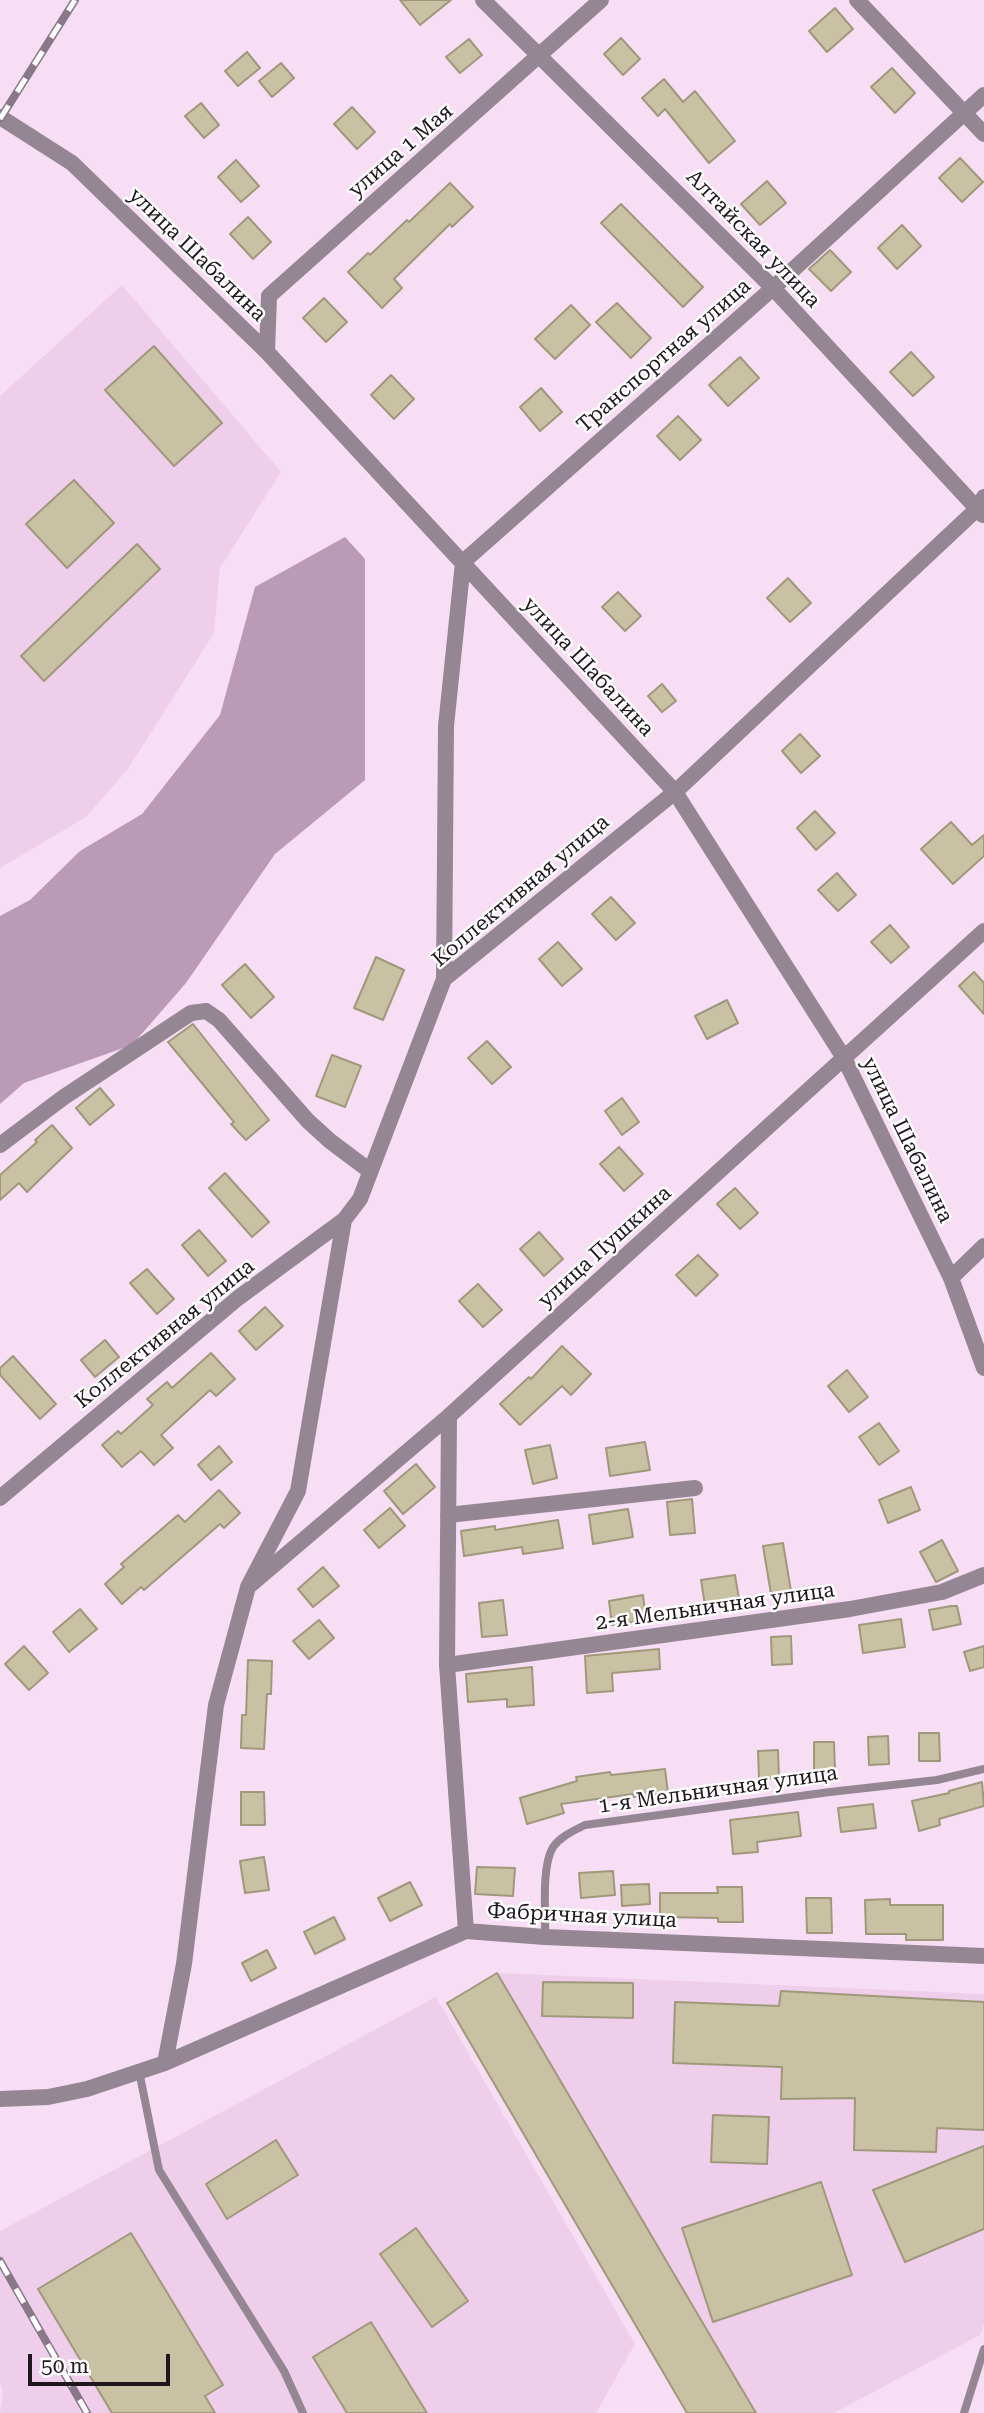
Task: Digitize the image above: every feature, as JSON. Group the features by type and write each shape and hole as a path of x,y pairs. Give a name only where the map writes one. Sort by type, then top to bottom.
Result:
{"street":[{"name":"Алтайская улица","path":"483,0 773,288 982,508"},
{"name":"улица 1 Мая","path":"267,352 269,296 601,0"},
{"path":"857,0 984,134"},
{"name":"Транспортная улица","path":"463,562 773,288 984,95"},
{"name":"улица Шабалина","path":"0,117 72,163 267,352 675,792 844,1058 951,1278 984,1368"},
{"name":"Коллективная улица","path":"0,1498 238,1298 344,1220 360,1199 444,979 675,792 982,508"},
{"path":"444,979 446,726 463,562"},
{"name":"улица Пушкина","path":"248,1587 449,1416 984,931"},
{"path":"0,1145 64,1097 191,1013 206,1011 219,1020 308,1121 370,1171"},
{"path":"165,2063 184,1964 216,1705 248,1587 298,1491 344,1220"},
{"path":"951,1278 984,1246"},
{"path":"449,1416 447,1665 466,1931"},
{"path":"448,1515 695,1488"},
{"name":"2-я Мельничная улица","path":"447,1665 850,1609 942,1592 984,1575"},
{"name":"Фабричная улица","path":"0,2099 48,2097 88,2089 165,2063 466,1931 545,1937 984,1956"}],"lane":[{"name":"1-я Мельничная улица","path":"545,1937 547,1863 553,1847 566,1833 585,1825 937,1780 984,1769"},
{"path":"139,2071 159,2170 284,2371 303,2413"},
{"path":"964,2413 984,2349"}],"shaded area":[{"path":"122,285 281,472 220,568 214,633 128,769 86,817 0,868 0,396"},
{"path":"345,537 365,559 365,780 275,854 186,983 132,1045 24,1083 0,1104 0,916 30,900 80,851 142,814 220,715 255,587"},
{"path":"497,1973 984,1994 984,2324 980,2335 834,2413 687,2413 447,2003"},
{"path":"436,1997 635,2344 596,2413 0,2413 3,2392 0,2383 0,2231"}],"building":[{"path":"400,0 451,0 420,25"},
{"path":"835,8 853,29 827,52 809,31"},
{"path":"621,38 640,59 623,75 604,54"},
{"path":"469,39 482,55 460,73 446,57"},
{"path":"247,52 260,68 238,86 225,71"},
{"path":"281,63 294,78 272,97 259,81"},
{"path":"892,68 915,93 895,113 871,87"},
{"path":"664,79 683,102 695,91 735,141 709,163 665,109 658,116 642,98"},
{"path":"201,103 219,125 204,138 185,116"},
{"path":"352,107 375,132 357,149 334,124"},
{"path":"960,158 983,182 962,202 939,178"},
{"path":"236,160 259,186 241,202 218,177"},
{"path":"767,181 786,203 760,225 741,204"},
{"path":"450,183 473,207 452,227 450,224 394,279 402,288 382,308 348,272 407,220 409,222"},
{"path":"621,204 703,287 683,307 601,223"},
{"path":"248,217 271,242 253,259 230,234"},
{"path":"902,225 921,246 897,269 878,248"},
{"path":"830,250 851,272 831,291 809,269"},
{"path":"324,298 347,322 326,342 303,318"},
{"path":"617,303 651,338 631,358 596,322"},
{"path":"571,305 590,325 555,359 535,339"},
{"path":"154,346 222,423 174,466 105,390"},
{"path":"911,352 934,377 913,396 890,372"},
{"path":"740,357 759,378 728,406 709,385"},
{"path":"391,375 414,399 394,419 371,395"},
{"path":"541,388 562,412 540,431 520,407"},
{"path":"678,416 701,440 680,460 657,436"},
{"path":"74,480 114,523 67,568 26,524"},
{"path":"137,544 160,569 44,681 21,656"},
{"path":"788,578 811,603 790,622 767,598"},
{"path":"618,592 641,616 625,631 602,607"},
{"path":"662,684 676,701 662,712 648,696"},
{"path":"800,734 820,756 801,773 782,751"},
{"path":"815,811 835,833 816,850 797,828"},
{"path":"951,822 972,845 984,835 984,856 953,884 921,849"},
{"path":"837,873 856,895 838,911 818,890"},
{"path":"611,897 635,923 616,940 592,914"},
{"path":"890,925 909,947 891,963 871,942"},
{"path":"558,942 582,969 562,986 539,959"},
{"path":"376,957 404,970 383,1020 354,1008"},
{"path":"245,964 274,997 251,1018 222,985"},
{"path":"974,972 984,983 984,1014 959,986"},
{"path":"727,1000 738,1023 707,1039 695,1016"},
{"path":"193,1024 269,1120 246,1140 168,1042"},
{"path":"487,1041 511,1067 492,1084 468,1058"},
{"path":"332,1055 361,1066 345,1107 316,1096"},
{"path":"100,1088 114,1105 90,1125 76,1108"},
{"path":"622,1098 639,1122 622,1135 605,1111"},
{"path":"52,1125 72,1148 27,1192 19,1183 0,1200 0,1175"},
{"path":"619,1147 643,1174 624,1191 600,1164"},
{"path":"225,1173 269,1222 252,1237 209,1188"},
{"path":"735,1188 758,1213 740,1229 717,1204"},
{"path":"199,1230 226,1261 208,1276 182,1245"},
{"path":"539,1232 563,1259 544,1276 520,1249"},
{"path":"698,1255 718,1275 696,1296 676,1275"},
{"path":"147,1269 174,1299 157,1314 130,1283"},
{"path":"478,1284 502,1310 483,1327 459,1301"},
{"path":"265,1307 283,1326 256,1350 239,1331"},
{"path":"105,1340 119,1357 95,1377 81,1360"},
{"path":"562,1346 591,1374 571,1395 562,1386 520,1425 500,1404 529,1377 531,1379"},
{"path":"211,1353 235,1379 216,1396 210,1390 161,1435 173,1448 154,1465 141,1451 122,1467 102,1445 118,1431 121,1434 153,1405 147,1399 167,1382 172,1388"},
{"path":"13,1356 56,1404 40,1419 0,1375 0,1368"},
{"path":"847,1370 868,1397 849,1412 828,1386"},
{"path":"879,1423 899,1451 879,1465 859,1437"},
{"path":"645,1442 650,1470 610,1476 606,1448"},
{"path":"550,1445 557,1478 533,1484 525,1450"},
{"path":"219,1446 232,1462 211,1480 198,1465"},
{"path":"416,1464 435,1487 403,1514 384,1491"},
{"path":"911,1487 920,1510 888,1523 879,1500"},
{"path":"219,1490 240,1513 224,1528 220,1524 144,1590 141,1587 122,1604 105,1584 124,1567 121,1564 178,1515 185,1522"},
{"path":"692,1499 695,1533 670,1535 667,1502"},
{"path":"390,1508 405,1526 379,1548 364,1530"},
{"path":"628,1509 633,1537 593,1544 589,1515"},
{"path":"558,1520 563,1548 523,1554 522,1547 464,1556 461,1531 495,1526 495,1530"},
{"path":"942,1540 958,1571 936,1582 920,1552"},
{"path":"783,1543 791,1591 771,1594 763,1546"},
{"path":"323,1567 339,1586 313,1607 298,1589"},
{"path":"735,1575 739,1599 705,1605 701,1580"},
{"path":"643,1595 646,1620 612,1625 609,1601"},
{"path":"503,1600 507,1635 482,1637 479,1603"},
{"path":"957,1606 961,1624 933,1630 929,1610"},
{"path":"80,1609 97,1629 69,1652 53,1632"},
{"path":"901,1619 905,1647 863,1653 859,1625"},
{"path":"319,1620 334,1638 309,1659 293,1641"},
{"path":"791,1636 792,1664 772,1665 771,1637"},
{"path":"24,1646 48,1673 29,1690 5,1664"},
{"path":"984,1646 984,1667 970,1671 964,1652"},
{"path":"659,1649 660,1669 612,1673 613,1691 587,1693 585,1656"},
{"path":"248,1660 272,1661 264,1749 241,1748 242,1715 246,1715"},
{"path":"532,1667 534,1705 507,1707 507,1699 468,1702 466,1674"},
{"path":"919,1733 939,1733 940,1761 919,1761"},
{"path":"888,1736 889,1764 869,1765 868,1737"},
{"path":"814,1742 834,1742 835,1770 814,1770"},
{"path":"778,1750 779,1778 759,1779 758,1751"},
{"path":"665,1769 668,1793 634,1797 633,1794 561,1804 564,1813 527,1824 520,1798 577,1781 576,1777"},
{"path":"982,1782 984,1806 939,1819 940,1825 919,1831 912,1801"},
{"path":"241,1792 264,1792 265,1825 241,1825"},
{"path":"873,1804 876,1828 841,1832 838,1808"},
{"path":"798,1812 801,1836 757,1842 758,1852 733,1854 730,1820"},
{"path":"264,1857 269,1890 245,1893 240,1861"},
{"path":"477,1867 515,1868 513,1896 475,1894"},
{"path":"613,1871 615,1895 581,1898 579,1873"},
{"path":"410,1882 422,1905 390,1921 378,1898"},
{"path":"649,1884 650,1904 622,1906 621,1885"},
{"path":"717,1887 742,1887 743,1922 718,1922 718,1918 660,1917 660,1893 718,1893"},
{"path":"806,1898 831,1898 832,1933 807,1933"},
{"path":"890,1899 890,1905 943,1905 943,1940 906,1940 906,1934 866,1934 865,1900"},
{"path":"334,1917 345,1939 315,1954 304,1932"},
{"path":"267,1950 276,1968 251,1981 242,1963"},
{"path":"497,1973 756,2413 687,2413 447,2003"},
{"path":"543,1982 633,1983 633,2018 542,2016"},
{"path":"781,1991 984,2002 984,2130 937,2128 936,2152 854,2150 855,2098 781,2099 782,2067 673,2063 675,2002 779,2006"},
{"path":"713,2115 769,2117 767,2164 711,2162"},
{"path":"276,2140 298,2175 227,2219 206,2184"},
{"path":"984,2146 984,2229 905,2262 873,2190"},
{"path":"821,2182 852,2275 713,2322 682,2228"},
{"path":"416,2228 468,2301 432,2327 380,2254"},
{"path":"131,2233 223,2385 205,2396 215,2413 112,2413 38,2289"},
{"path":"371,2322 427,2413 347,2413 313,2357"}],"railway":[{"path":"0,119 75,0"},
{"path":"0,2261 87,2413"}]}
